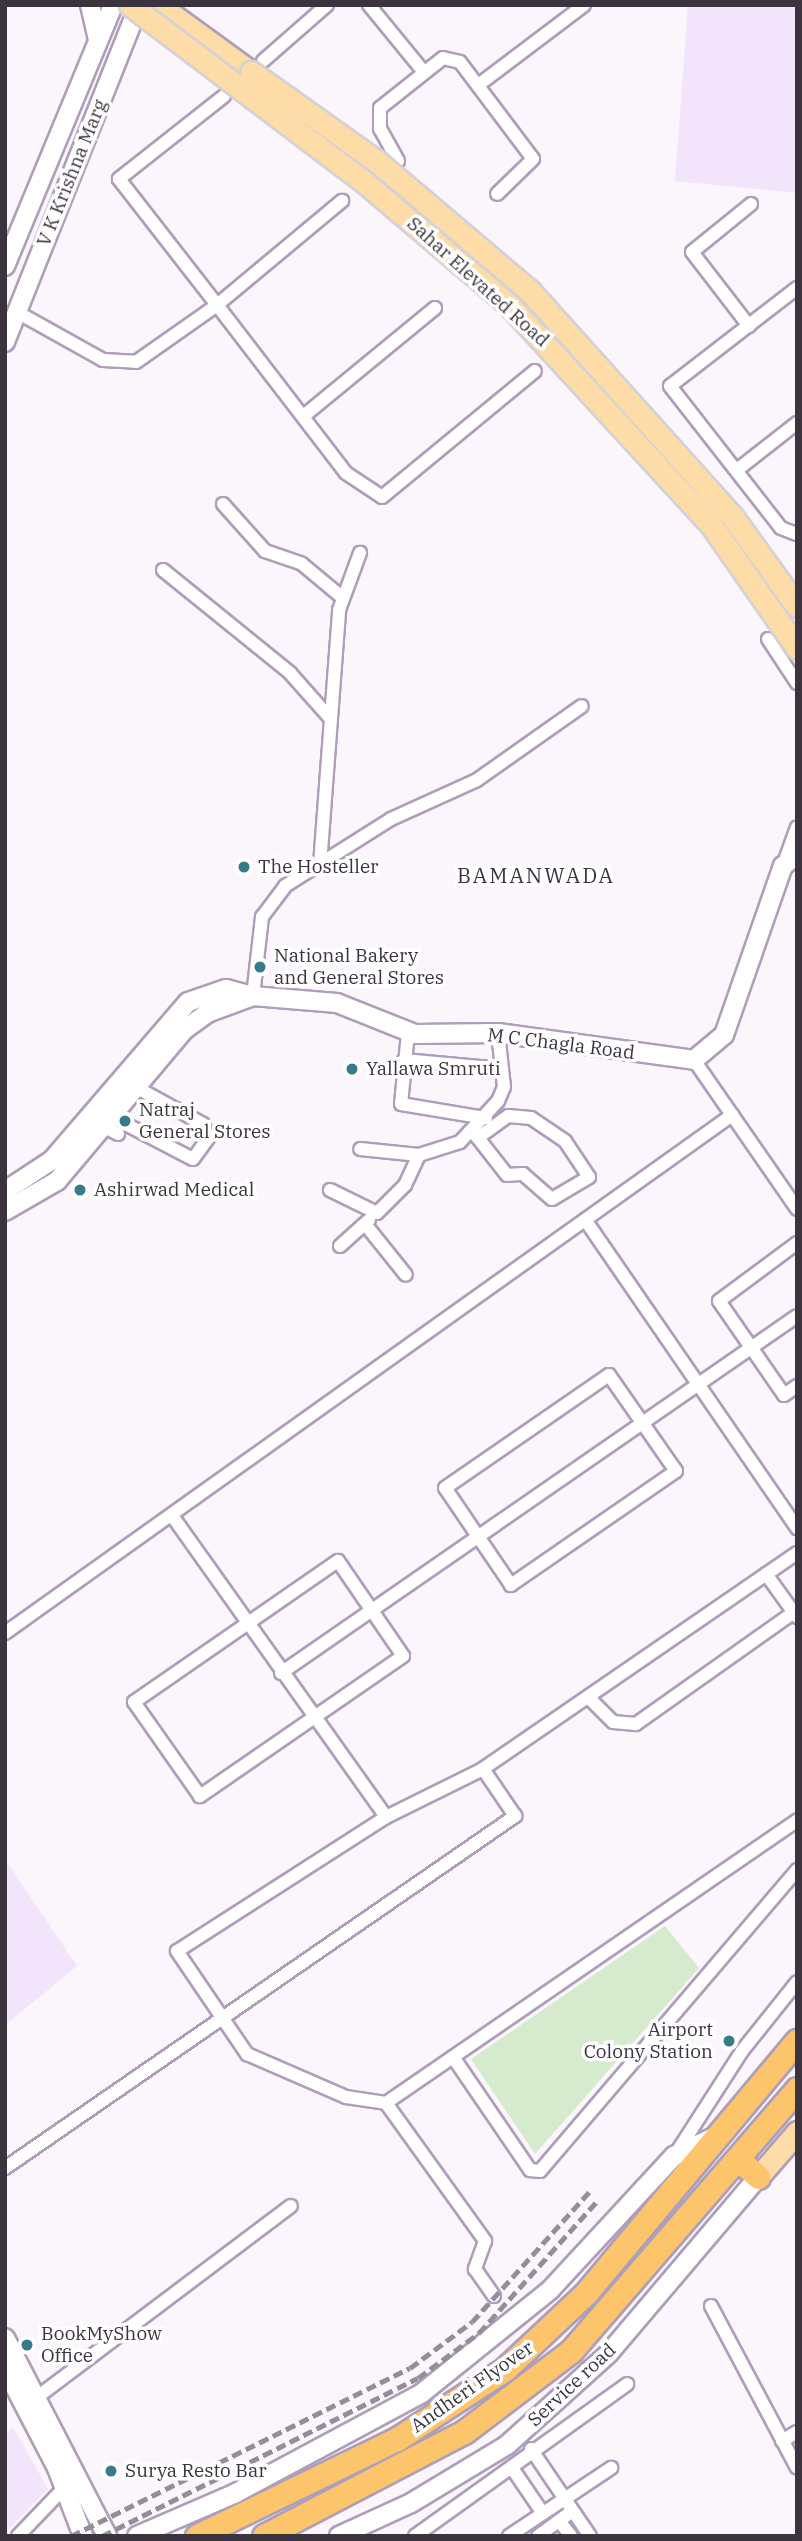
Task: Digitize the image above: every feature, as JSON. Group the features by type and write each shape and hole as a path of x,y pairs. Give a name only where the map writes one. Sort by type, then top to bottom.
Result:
{"highway":[{"name":"Andheri Flyover","path":"197,2536 397,2439 505,2368 560,2322 681,2186 718,2134 797,2041"},
{"name":"Andheri Flyover","path":"264,2536 413,2462 522,2391 571,2351 797,2088"},
{"path":"738,2159 758,2177"}],"main road":[{"name":"Sahar Elevated Road","path":"159,5 379,163 528,290 732,516 797,606"},
{"name":"Sahar Elevated Road","path":"118,10 363,181 509,305 712,526 797,648"},
{"path":"758,2177 797,2132"}],"street":[{"path":"90,5 98,40"},
{"name":"V K Krishna Marg","path":"5,266 98,40 118,10 139,5"},
{"path":"263,61 327,5"},
{"path":"369,5 423,71"},
{"path":"481,83 584,5"},
{"name":"V K Krishna Marg","path":"5,342 118,10"},
{"path":"398,161 380,129 380,108 423,71 443,58 460,61 481,83 533,159 497,194"},
{"path":"224,96 119,179 306,414 346,473 382,497 534,371"},
{"path":"17,312 103,360 136,362 217,305 342,201"},
{"path":"749,326 692,252 751,204"},
{"path":"797,288 670,386 780,528 797,534"},
{"path":"306,414 435,308"},
{"path":"737,470 797,423"},
{"path":"223,504 265,551 302,564 343,598"},
{"path":"320,865 328,717 343,598 360,553"},
{"path":"163,570 290,673 328,717"},
{"path":"768,639 797,683"},
{"path":"253,996 262,917 285,886 391,819 477,780 582,706"},
{"path":"797,827 790,861 724,1035 694,1060 797,1209"},
{"name":"M C Chagla Road","path":"5,1211 44,1192 110,1126 129,1083 197,1019 253,996 338,1003 408,1033 498,1033 694,1060"},
{"path":"408,1033 401,1104 486,1118"},
{"path":"475,1134 504,1087 498,1033"},
{"path":"404,1060 502,1069"},
{"path":"5,1191 36,1174 129,1083 203,1124 208,1138 193,1159 110,1126"},
{"path":"5,1633 173,1517 732,1115"},
{"path":"360,1149 419,1155 475,1134 508,1116 531,1118 565,1141 589,1177 552,1199 523,1174 507,1175 475,1134"},
{"path":"341,1246 405,1185 419,1155"},
{"path":"36,1174 44,1192"},
{"path":"330,1190 377,1213"},
{"path":"586,1221 797,1528"},
{"path":"365,1224 406,1275"},
{"path":"797,1243 719,1301 784,1395 797,1387"},
{"path":"281,1673 797,1316"},
{"path":"610,1375 643,1423 676,1471 511,1585 445,1488 610,1375"},
{"path":"173,1517 312,1718 386,1816"},
{"path":"797,1553 483,1769 386,1816 177,1951 247,2054 262,2063 346,2097 386,2103 797,1820"},
{"path":"338,1561 403,1656 200,1796 134,1702 247,1624 338,1561"},
{"path":"588,1697 613,1722 636,1724 795,1615 766,1574"},
{"path":"5,2168 516,1816 483,1769"},
{"path":"453,2057 530,2170 540,2171 797,1870"},
{"path":"137,2536 234,2494 422,2393 550,2290 674,2156 742,2051 797,1982"},
{"path":"386,2103 485,2241 475,2269 494,2296"},
{"path":"674,2156 718,2134"},
{"name":"Service road","path":"339,2536 411,2503 507,2445 608,2353 758,2177"},
{"path":"36,2398 291,2206"},
{"path":"711,2305 797,2468"},
{"path":"5,2338 107,2536"},
{"path":"5,2368 65,2487 83,2536"},
{"path":"415,2536 627,2384"},
{"path":"782,2441 797,2432"},
{"path":"533,2451 571,2512 590,2536"},
{"path":"512,2468 540,2509"},
{"path":"502,2536 540,2509 611,2468"},
{"path":"18,2536 65,2487"},
{"path":"509,2536 562,2497"},
{"path":"538,2536 571,2512"},
{"path":"559,2521 571,2536"}],"shaded area":[{"path":"688,5 797,5 797,193 675,181"},
{"path":"5,1859 77,1966 5,2025"},
{"path":"13,2427 48,2489 5,2533 5,2435"}],"green space":[{"path":"665,1926 699,1968 535,2154 471,2059"}],"railway":[{"path":"71,2536 410,2368 472,2322 589,2192"},
{"path":"102,2536 418,2378 479,2333 598,2200"}],"place":[{"name":"The Hosteller","path":"244,867"},
{"name":"National Bakery and General Stores","path":"260,967"},
{"name":"Yallawa Smruti","path":"352,1069"},
{"name":"Natraj General Stores","path":"125,1121"},
{"name":"Ashirwad Medical","path":"80,1190"},
{"name":"Airport Colony Station","path":"729,2041"},
{"name":"BookMyShow Office","path":"27,2345"},
{"name":"Surya Resto Bar","path":"111,2471"}],"district":[{"name":"BAMANWADA","path":"536,875"}]}
